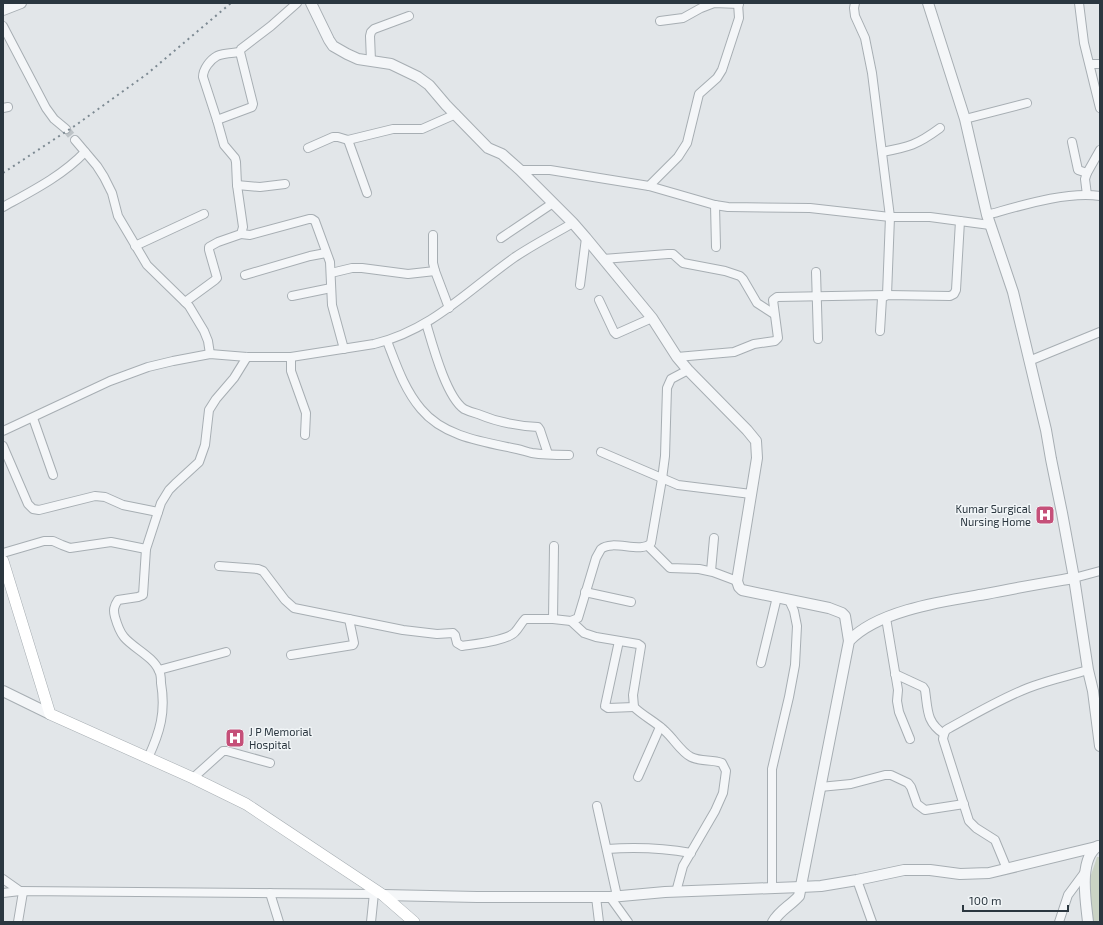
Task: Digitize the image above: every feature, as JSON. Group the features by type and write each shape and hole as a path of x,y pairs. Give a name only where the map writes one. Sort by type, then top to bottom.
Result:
{"main road":[{"path":"3,561 50,714 193,778 246,804 378,894 414,922"}],"street":[{"path":"3,10 21,3"},
{"path":"241,234 243,227 235,158 224,145 203,77 203,71 217,56 240,52 244,46 271,26 297,3"},
{"path":"311,3 333,46 358,59 390,64 418,77 429,85 446,105 488,148 498,152 520,170 573,223 652,318 677,357 756,441 757,458 736,582"},
{"path":"649,186 678,156 687,143 699,94 717,78 722,70 739,18 738,3 714,3 683,18 660,21"},
{"path":"855,3 855,16 865,38 872,73 890,216 887,295"},
{"path":"1079,3 1084,43 1100,108"},
{"path":"930,4 965,119 988,220 1013,292 1046,430 1050,459 1074,578 1088,670 1096,690 1100,746"},
{"path":"371,61 371,32 374,29 409,16"},
{"path":"3,26 46,108 54,119 66,129"},
{"path":"217,120 252,107 253,104 240,52"},
{"path":"1090,64 1100,64"},
{"path":"965,119 1027,103"},
{"path":"308,148 333,137 348,140 393,130 422,129 456,114"},
{"path":"882,152 916,144 940,128"},
{"path":"75,140 104,177 112,194 118,216 135,246 153,272 189,306 204,331 208,341 210,354"},
{"path":"348,140 367,193"},
{"path":"1072,142 1078,170 1087,173"},
{"path":"1087,195 1085,179 1100,150"},
{"path":"3,207 57,176 72,165 85,152"},
{"path":"520,170 550,170 649,186 714,205 728,207 810,208 890,216 930,217 960,221 988,220 1021,206 1063,198 1087,195 1100,197"},
{"path":"237,185 260,187 285,184"},
{"path":"501,238 553,203"},
{"path":"714,205 716,247"},
{"path":"135,246 204,214"},
{"path":"185,302 217,278 209,250 210,247 218,242 241,234 250,235 312,219 317,225 330,262 332,305 344,349"},
{"path":"677,357 734,352 754,344 775,342 778,338 773,300 777,296 950,296 954,294 956,290 960,221"},
{"path":"3,430 33,418 122,376 148,367 173,361 210,354 247,357 291,357 387,341 426,323 449,308 516,257 573,223"},
{"path":"433,235 433,263 449,308"},
{"path":"580,285 586,238"},
{"path":"245,275 310,256 326,253"},
{"path":"603,259 673,254 683,263 724,271 740,276 757,303 774,314"},
{"path":"331,273 357,268 408,274 435,272"},
{"path":"816,272 818,339"},
{"path":"292,296 331,288"},
{"path":"880,331 882,298 887,295"},
{"path":"599,300 616,334 652,318"},
{"path":"426,323 444,379 457,402 464,408 492,420 518,426 538,427 548,454"},
{"path":"1029,361 1100,332"},
{"path":"387,341 405,384 414,400 421,410 443,426 464,437 490,444 533,453 569,455"},
{"path":"148,758 157,738 161,722 163,693 159,670 154,662 123,636 118,628 114,612 115,605 118,600 142,595 146,549 161,504 169,490 199,462 204,445 209,410 216,399 234,378 247,357"},
{"path":"291,357 291,371 306,413 305,435"},
{"path":"648,546 651,544 665,456 667,388 671,379 688,370"},
{"path":"33,418 53,475"},
{"path":"3,446 28,504 33,509 39,510 95,496 106,497 123,505 158,512"},
{"path":"601,452 678,485 751,494"},
{"path":"711,571 714,538"},
{"path":"3,553 44,541 53,541 70,548 111,542 146,549"},
{"path":"553,619 554,546"},
{"path":"219,566 258,569 265,573 290,606 412,632 445,633 455,635 459,645 462,646 502,639 515,632 525,619 553,619 570,621 578,618 596,558 604,546 648,546 670,568 711,571 736,582 742,590 829,608 842,613 845,616 849,641 799,896 777,914 773,922"},
{"path":"849,641 856,634 870,625 927,604 1074,578 1100,571"},
{"path":"585,592 632,602"},
{"path":"761,663 777,597"},
{"path":"772,888 772,769 789,698 795,665 797,626 794,611 789,600"},
{"path":"886,618 898,690 897,701 910,739"},
{"path":"291,655 353,645 349,619"},
{"path":"570,621 584,633 596,637 638,644 641,646 633,695 634,707 665,730 687,754 699,760 722,763 726,771 723,793 715,811 683,866 676,892"},
{"path":"619,641 605,706 608,708 634,707"},
{"path":"159,670 226,652"},
{"path":"1007,869 995,840 972,825 969,821 943,738 944,734 946,730 1027,688 1088,670"},
{"path":"895,674 925,690 930,722 944,734"},
{"path":"3,691 50,714"},
{"path":"638,777 660,727"},
{"path":"193,778 223,751 270,763"},
{"path":"820,787 851,784 890,775 908,784 911,787 917,804 925,810 964,804"},
{"path":"597,806 607,850 613,896 628,922"},
{"path":"3,893 378,894 477,898 596,897 821,886 904,870 930,870 974,875 1007,869 1098,847"},
{"path":"1088,922 1084,889 1085,872 1090,854 1098,847"},
{"path":"607,850 625,848 663,848 691,853"},
{"path":"1059,922 1068,895 1085,872"},
{"path":"3,879 22,892"},
{"path":"857,880 872,922"},
{"path":"18,922 22,892"},
{"path":"270,893 279,922"},
{"path":"371,922 378,894"},
{"path":"596,897 599,922"}],"green space":[{"path":"1097,857 1100,857 1100,922 1092,922 1089,881"}],"tunnel":[{"path":"66,129 75,140"}],"railway":[{"path":"3,173 76,125 147,74 231,3"}],"place":[{"name":"Kumar Surgical Nursing Home","path":"1045,515"},
{"name":"J P Memorial Hospital","path":"235,738"}]}
